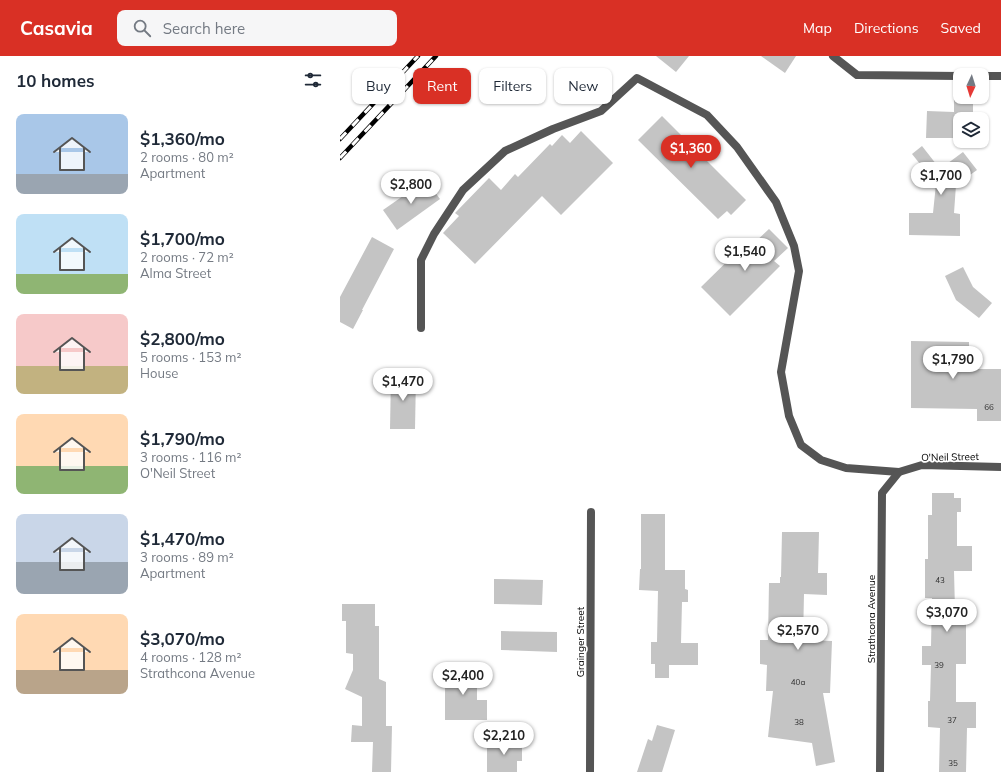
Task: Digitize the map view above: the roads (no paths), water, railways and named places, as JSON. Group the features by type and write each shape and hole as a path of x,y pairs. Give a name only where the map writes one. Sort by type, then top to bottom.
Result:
{"street":[{"path":"833,56 857,74 953,76"},
{"path":"989,76 1001,76"},
{"name":"O'Neil Street","path":"422,328 421,260 434,234 463,190 505,151 553,129 601,111 636,78 707,115 737,147 776,202 794,246 799,271 782,372 789,416 801,445 821,460 846,468 899,472 922,466 1001,467"},
{"name":"Strathcona Avenue","path":"880,772 882,494 899,472"},
{"name":"Grainger Street","path":"590,772 591,512"}],"railway":[{"path":"340,139 418,56"},
{"path":"340,158 436,56"}]}
